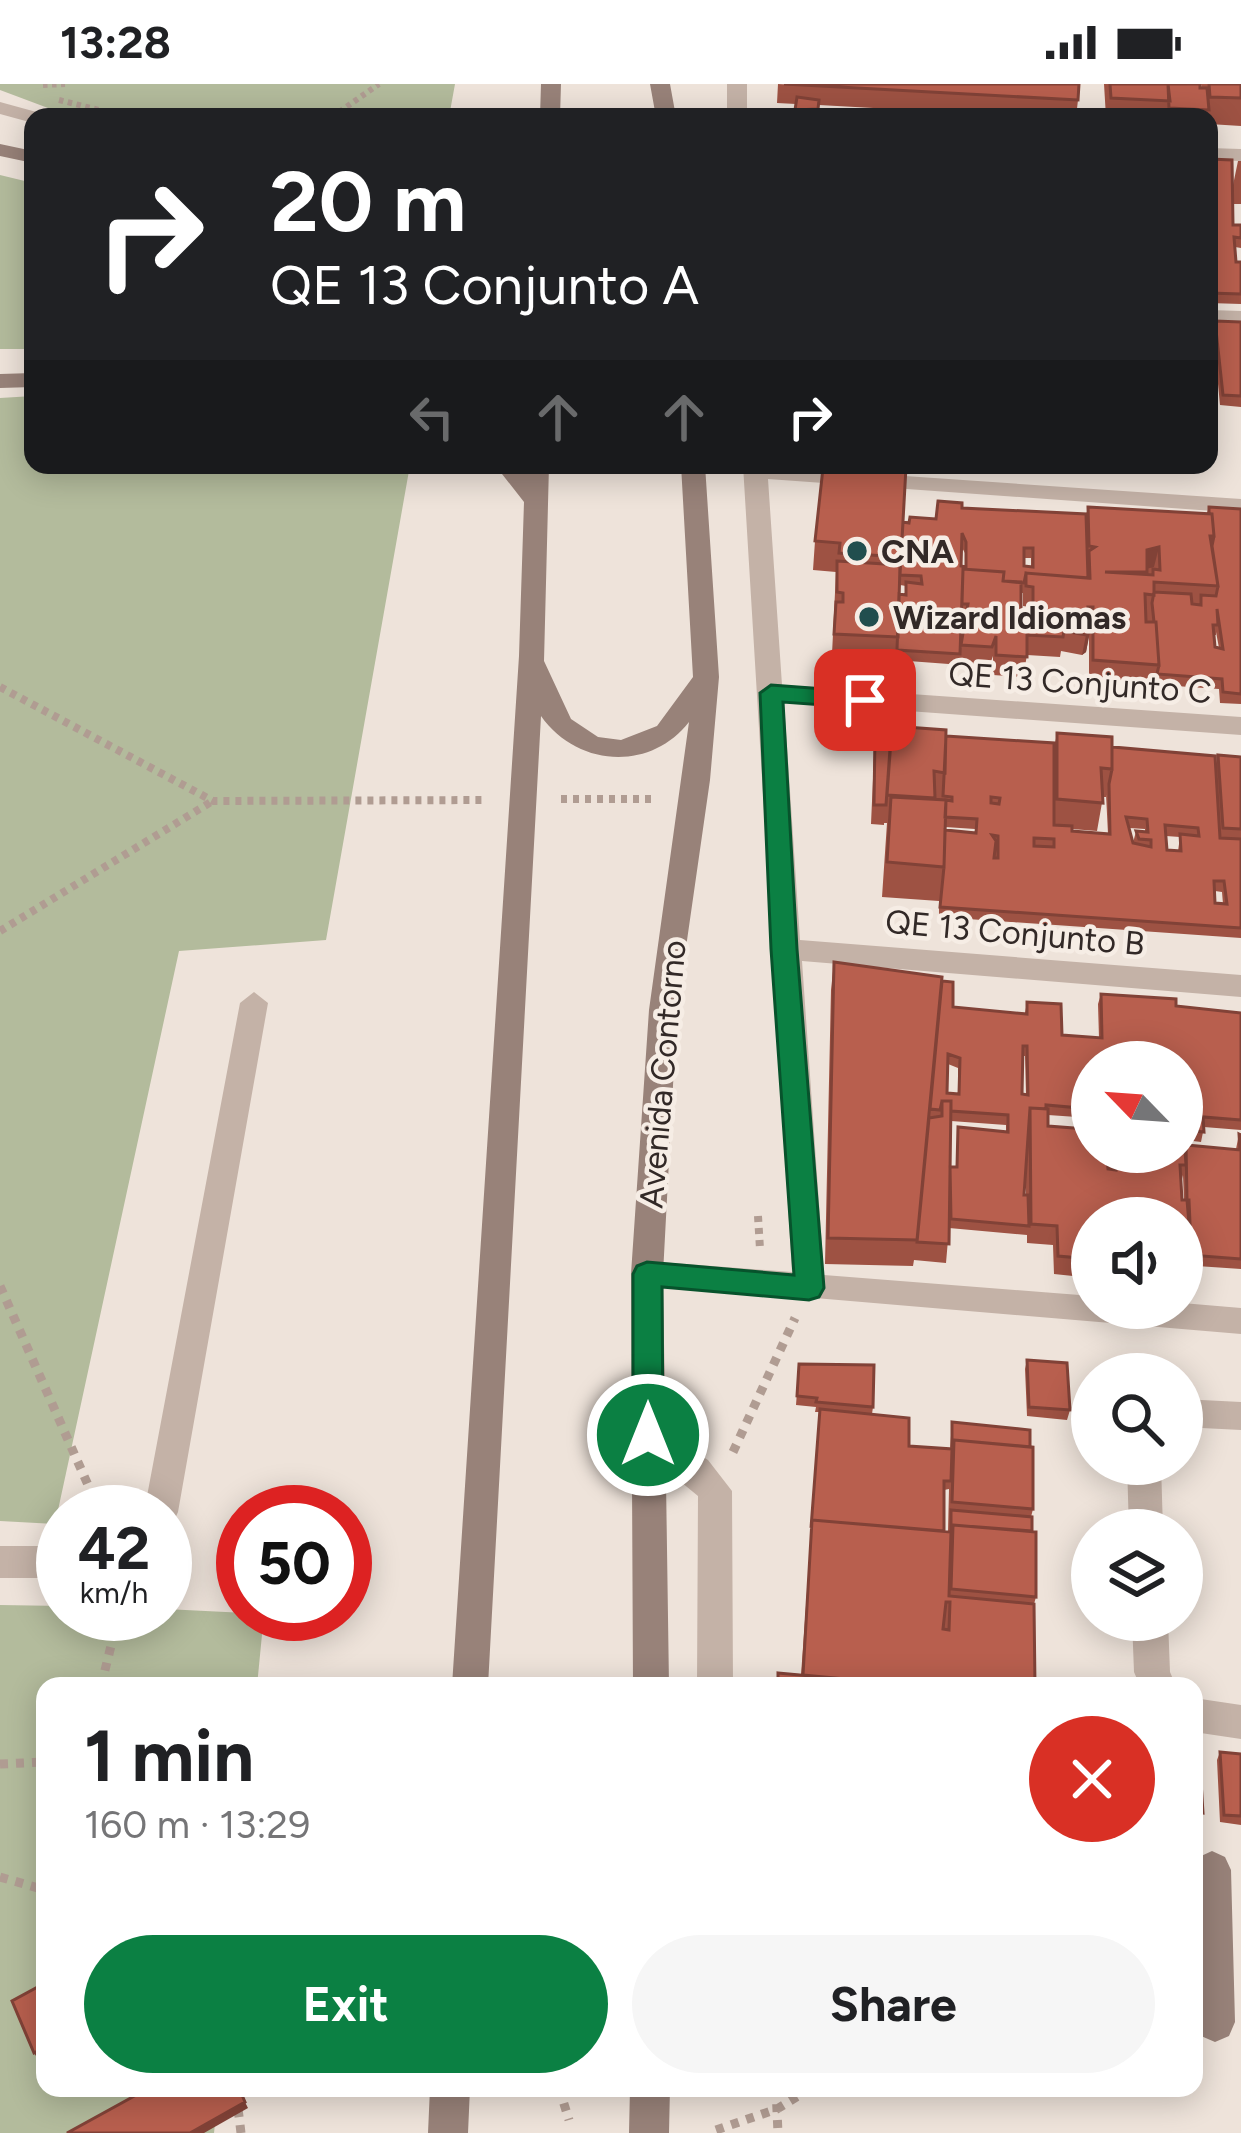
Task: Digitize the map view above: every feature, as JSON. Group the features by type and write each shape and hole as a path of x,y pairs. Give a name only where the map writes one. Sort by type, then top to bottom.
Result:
{"main road":[{"path":"514,474 537,503"},
{"path":"471,1677 532,656 537,474"},
{"name":"Avenida Contorno","path":"651,1677 647,1274 663,1010 694,799 706,677 689,474"},
{"path":"532,656 553,713 568,732 598,747 624,751 645,747 670,729 706,677"},
{"path":"1216,1870 1217,2022"},
{"path":"448,2133 450,2097"},
{"path":"649,2133 650,2097"}],"street":[{"path":"755,474 809,1288"},
{"path":"832,474 1241,506"},
{"name":"QE 13 Conjunto C","path":"771,693 1241,726"},
{"name":"QE 13 Conjunto B","path":"784,949 1241,986"},
{"path":"166,1485 254,1003"},
{"path":"647,1274 1241,1321"},
{"path":"1203,1414 1241,1416"},
{"path":"648,1435 697,1471 715,1491 716,1677"},
{"path":"0,1562 36,1562"},
{"path":"1151,1641 1154,1677"},
{"path":"1203,1716 1241,1722"}],"path":[{"path":"345,108 379,84"},
{"path":"0,687 213,801 694,799"},
{"path":"0,931 213,801"},
{"path":"0,1286 88,1485"},
{"path":"715,1491 809,1288"},
{"path":"102,1677 112,1641"},
{"path":"0,1764 36,1762"},
{"path":"0,1877 36,1887"},
{"path":"241,2133 238,2100 242,2097"},
{"path":"562,2097 568,2120"},
{"path":"776,2097 778,2133"},
{"path":"716,2130 777,2109 796,2097"}],"green space":[{"path":"0,84 455,84 451,108 48,108 0,90"},
{"path":"0,175 24,181 24,349 0,349"},
{"path":"24,397 24,474 408,474 326,940 179,951 63,1485 36,1485 36,1523 0,1521 0,398"},
{"path":"0,1605 36,1606 36,1641 192,1641 192,1610 216,1612 216,1641 261,1641 258,1677 36,1677 36,2097 218,2097 214,2133 0,2133"}],"building":[{"path":"784,84 1079,84 1078,100"},
{"path":"1110,84 1168,84 1170,101 1111,98"},
{"path":"1168,84 1207,88 1209,108 1169,108"},
{"path":"1209,84 1241,84 1241,98 1210,97"},
{"path":"797,97 819,100 818,108 795,108"},
{"path":"1218,159 1232,160 1233,225 1241,225 1241,238 1234,237 1236,262 1241,262 1241,294 1218,293"},
{"path":"1218,321 1241,322 1241,396 1223,395"},
{"name":"CNA","path":"822,474 906,474 901,557 839,553 840,543 815,541"},
{"path":"938,501 962,503 962,508 1086,514 1088,578 1026,573 1024,583 1003,581 1004,572 963,569 960,654 897,650 899,594 906,595 906,582 922,584 921,576 900,575 903,522 909,523 910,517 936,519","holes":["962,533 966,542 966,567 961,566","1024,548 1033,548 1033,567 1024,566"]},
{"path":"1088,507 1212,514 1214,536 1210,536 1218,586 1154,582 1154,595 1145,594 1146,622 1156,622 1159,665 1093,660 1093,607 1088,607 1090,632 1064,631 1063,637 1027,635 1027,657 996,655 996,636 992,647 961,645 968,604 962,604 963,569 1004,572 1003,581 1021,582 1021,610 1033,612 1033,587 1026,586 1026,573 1090,578 1089,551 1095,547 1089,546","holes":["1159,547 1160,570 1153,569 1153,575 1105,572 1147,572 1147,550"]},
{"path":"1209,507 1241,509 1241,694 1223,692 1222,679 1157,674 1154,592 1191,594 1192,604 1201,605 1201,595 1216,596","holes":["1217,609 1223,649 1215,647"]},
{"name":"Wizard Idiomas","path":"837,561 900,565 898,637 834,634 836,602 843,602 843,593 837,592"},
{"path":"892,726 946,730 945,773 934,771 935,798 887,795"},
{"path":"1057,733 1112,737 1112,769 1101,768 1103,803 1057,799"},
{"path":"875,734 891,735 886,805 874,805"},
{"path":"946,736 1054,743 1054,825 1110,834 1112,747 1215,756 1220,838 1241,839 1241,928 940,907 945,830 976,833 977,819 945,817 946,800 952,797 943,796","holes":["1126,817 1147,819 1148,832 1136,831 1139,839 1151,840 1151,847 1133,843","1165,825 1198,828 1199,836 1180,834 1181,851 1167,850","1034,838 1054,839 1054,847 1034,846","1214,881 1224,881 1227,904 1215,903"]},
{"path":"1218,755 1241,757 1241,829 1223,828"},
{"path":"891,797 946,800 944,867 887,862"},
{"path":"834,962 942,977 917,1240 828,1238"},
{"path":"942,981 953,982 953,1007 1027,1014 1027,1002 1061,1004 1062,1035 1102,1038 1101,994 1176,999 1176,1006 1241,1013 1241,1120 1203,1117 1203,1041 1071,1041 1071,1107 1030,1108 1024,1195 1028,1195 1029,1226 951,1219 950,1167 957,1167 958,1127 1008,1132 1008,1115 951,1111 951,1101 942,1101 940,1110 930,1109","holes":["1023,1046 1027,1046 1028,1095 1022,1094","948,1054 960,1058 959,1094 947,1093"]},
{"path":"942,1101 951,1101 949,1244 917,1242 929,1118 942,1116"},
{"path":"1030,1108 1048,1109 1048,1126 1071,1128 1071,1173 1180,1173 1182,1197 1071,1197 1071,1257 1058,1256 1057,1226 1031,1224"},
{"path":"1239,1134 1241,1135 1241,1259 1203,1256 1203,1197 1187,1197 1187,1173 1203,1173 1203,1147 1240,1150"},
{"path":"1027,1360 1067,1363 1070,1410 1029,1407"},
{"path":"799,1364 874,1365 873,1407 797,1396"},
{"path":"820,1409 909,1418 909,1446 952,1449 951,1481 944,1481 944,1531 812,1520 811,1528"},
{"path":"952,1422 1030,1430 1030,1447 954,1440 952,1447"},
{"path":"954,1440 1033,1447 1033,1509 952,1502"},
{"path":"951,1510 1032,1517 1032,1531 953,1525 951,1533"},
{"path":"812,1520 951,1532 949,1596 1034,1604 1035,1677 803,1675","holes":["946,1602 950,1602 949,1630 943,1629"]},
{"path":"953,1525 1036,1532 1036,1597 951,1589"},
{"path":"1220,1752 1241,1754 1241,1816 1224,1815"},
{"path":"36,1988 34,2053 12,2001"},
{"path":"133,2097 243,2097 245,2102 190,2133 67,2133"}],"place":[{"name":"CNA","path":"857,551"},
{"name":"Wizard Idiomas","path":"869,617"}],"route":[{"path":"648,1435 647,1274 809,1288 771,693 865,700"}]}
